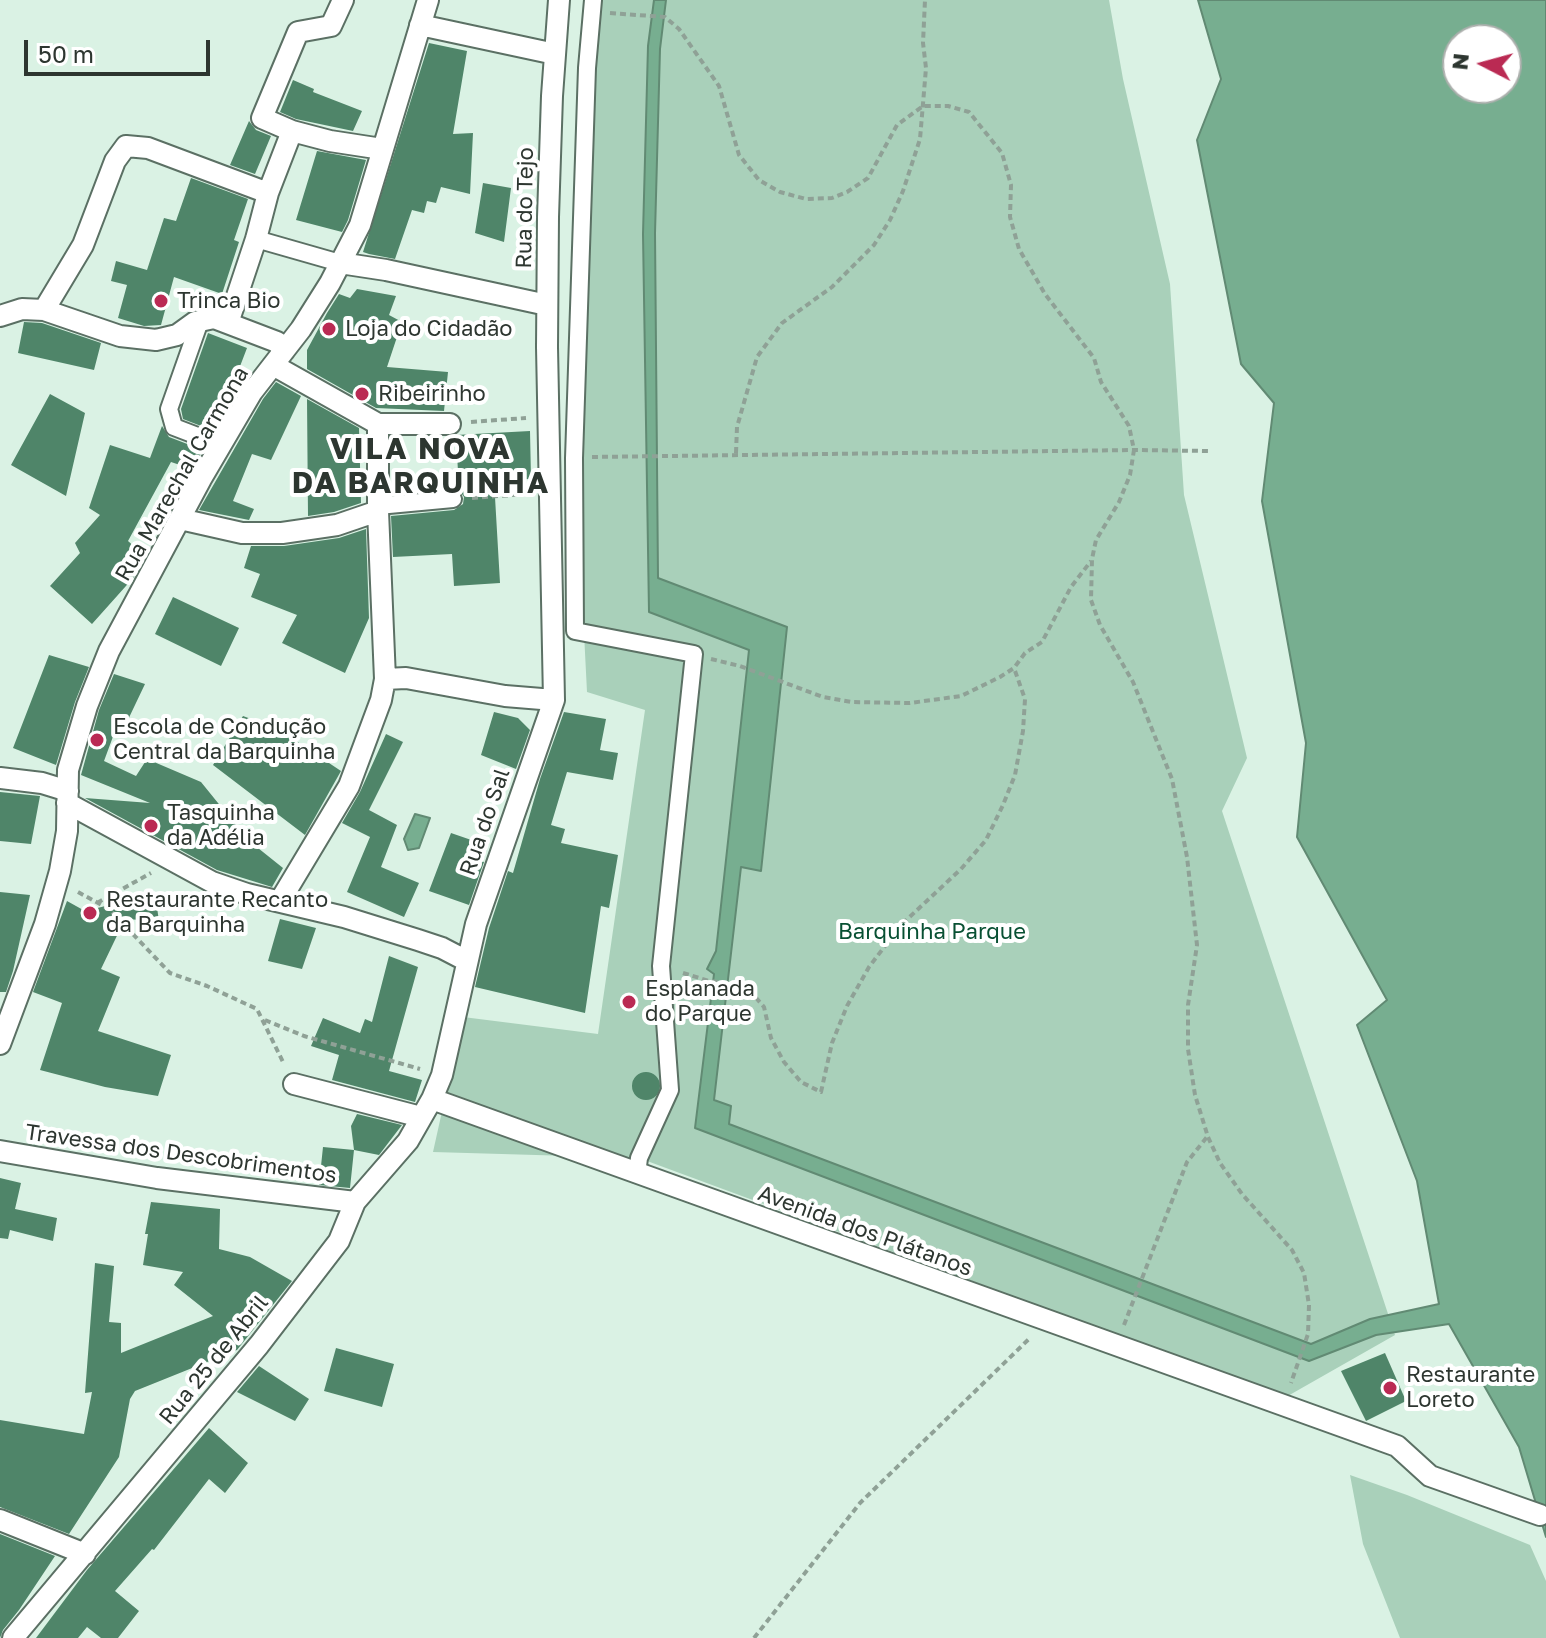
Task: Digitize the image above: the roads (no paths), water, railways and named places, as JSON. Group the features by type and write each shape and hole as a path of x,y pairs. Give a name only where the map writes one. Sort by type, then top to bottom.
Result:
{"street":[{"path":"343,0 331,26 298,32 262,118 292,131 330,141 382,149"},
{"name":"Rua Marechal Carmona","path":"0,1044 14,1013 57,881 67,831 68,770 87,706 104,665 221,445 252,392 301,329 360,225 428,0"},
{"name":"Rua do Tejo","path":"554,700 547,305 550,156 559,0"},
{"path":"592,6 587,68 574,458 575,631 694,654 661,966 670,1090 639,1158 637,1174"},
{"path":"420,25 555,54"},
{"path":"228,323 268,193 292,131"},
{"path":"44,310 83,245 115,161 126,146 148,148 268,193"},
{"path":"256,239 340,263 547,305"},
{"path":"0,316 22,309 44,310 120,336 156,340 177,335 200,321 214,318 277,342 278,358 366,420 378,424 450,424"},
{"path":"200,321 169,409 174,427 221,445"},
{"path":"280,901 349,786 377,713 385,679 378,424"},
{"path":"180,519 242,533 282,533 337,525 378,508 453,499"},
{"path":"385,679 406,678 505,696 554,700"},
{"name":"Rua do Sal","path":"442,1075 476,924 554,700"},
{"path":"0,778 42,783 212,882 418,940 467,961"},
{"name":"Rua 25 de Abril","path":"13,1638 259,1345 322,1264 339,1241 355,1202 408,1141 442,1075"},
{"name":"Avenida dos Plátanos","path":"294,1084 426,1108 637,1174 1397,1446 1430,1476 1540,1515"},
{"name":"Travessa dos Descobrimentos","path":"0,1151 157,1178 355,1202"},
{"path":"0,1520 85,1554"}],"place":[{"name":"Trinca Bio","path":"161,301"},
{"name":"Loja do Cidadão","path":"329,329"},
{"name":"Ribeirinho","path":"362,394"},
{"name":"Escola de Condução Central da Barquinha","path":"97,740"},
{"name":"Tasquinha da Adélia","path":"151,826"},
{"name":"Restaurante Recanto da Barquinha","path":"90,913"},
{"name":"Esplanada do Parque","path":"629,1002"},
{"name":"Restaurante Loreto","path":"1390,1388"}],"district":[{"name":"VILA NOVA DA BARQUINHA","path":"421,466"}],"park label":[{"name":"Barquinha Parque","path":"932,932"}]}
